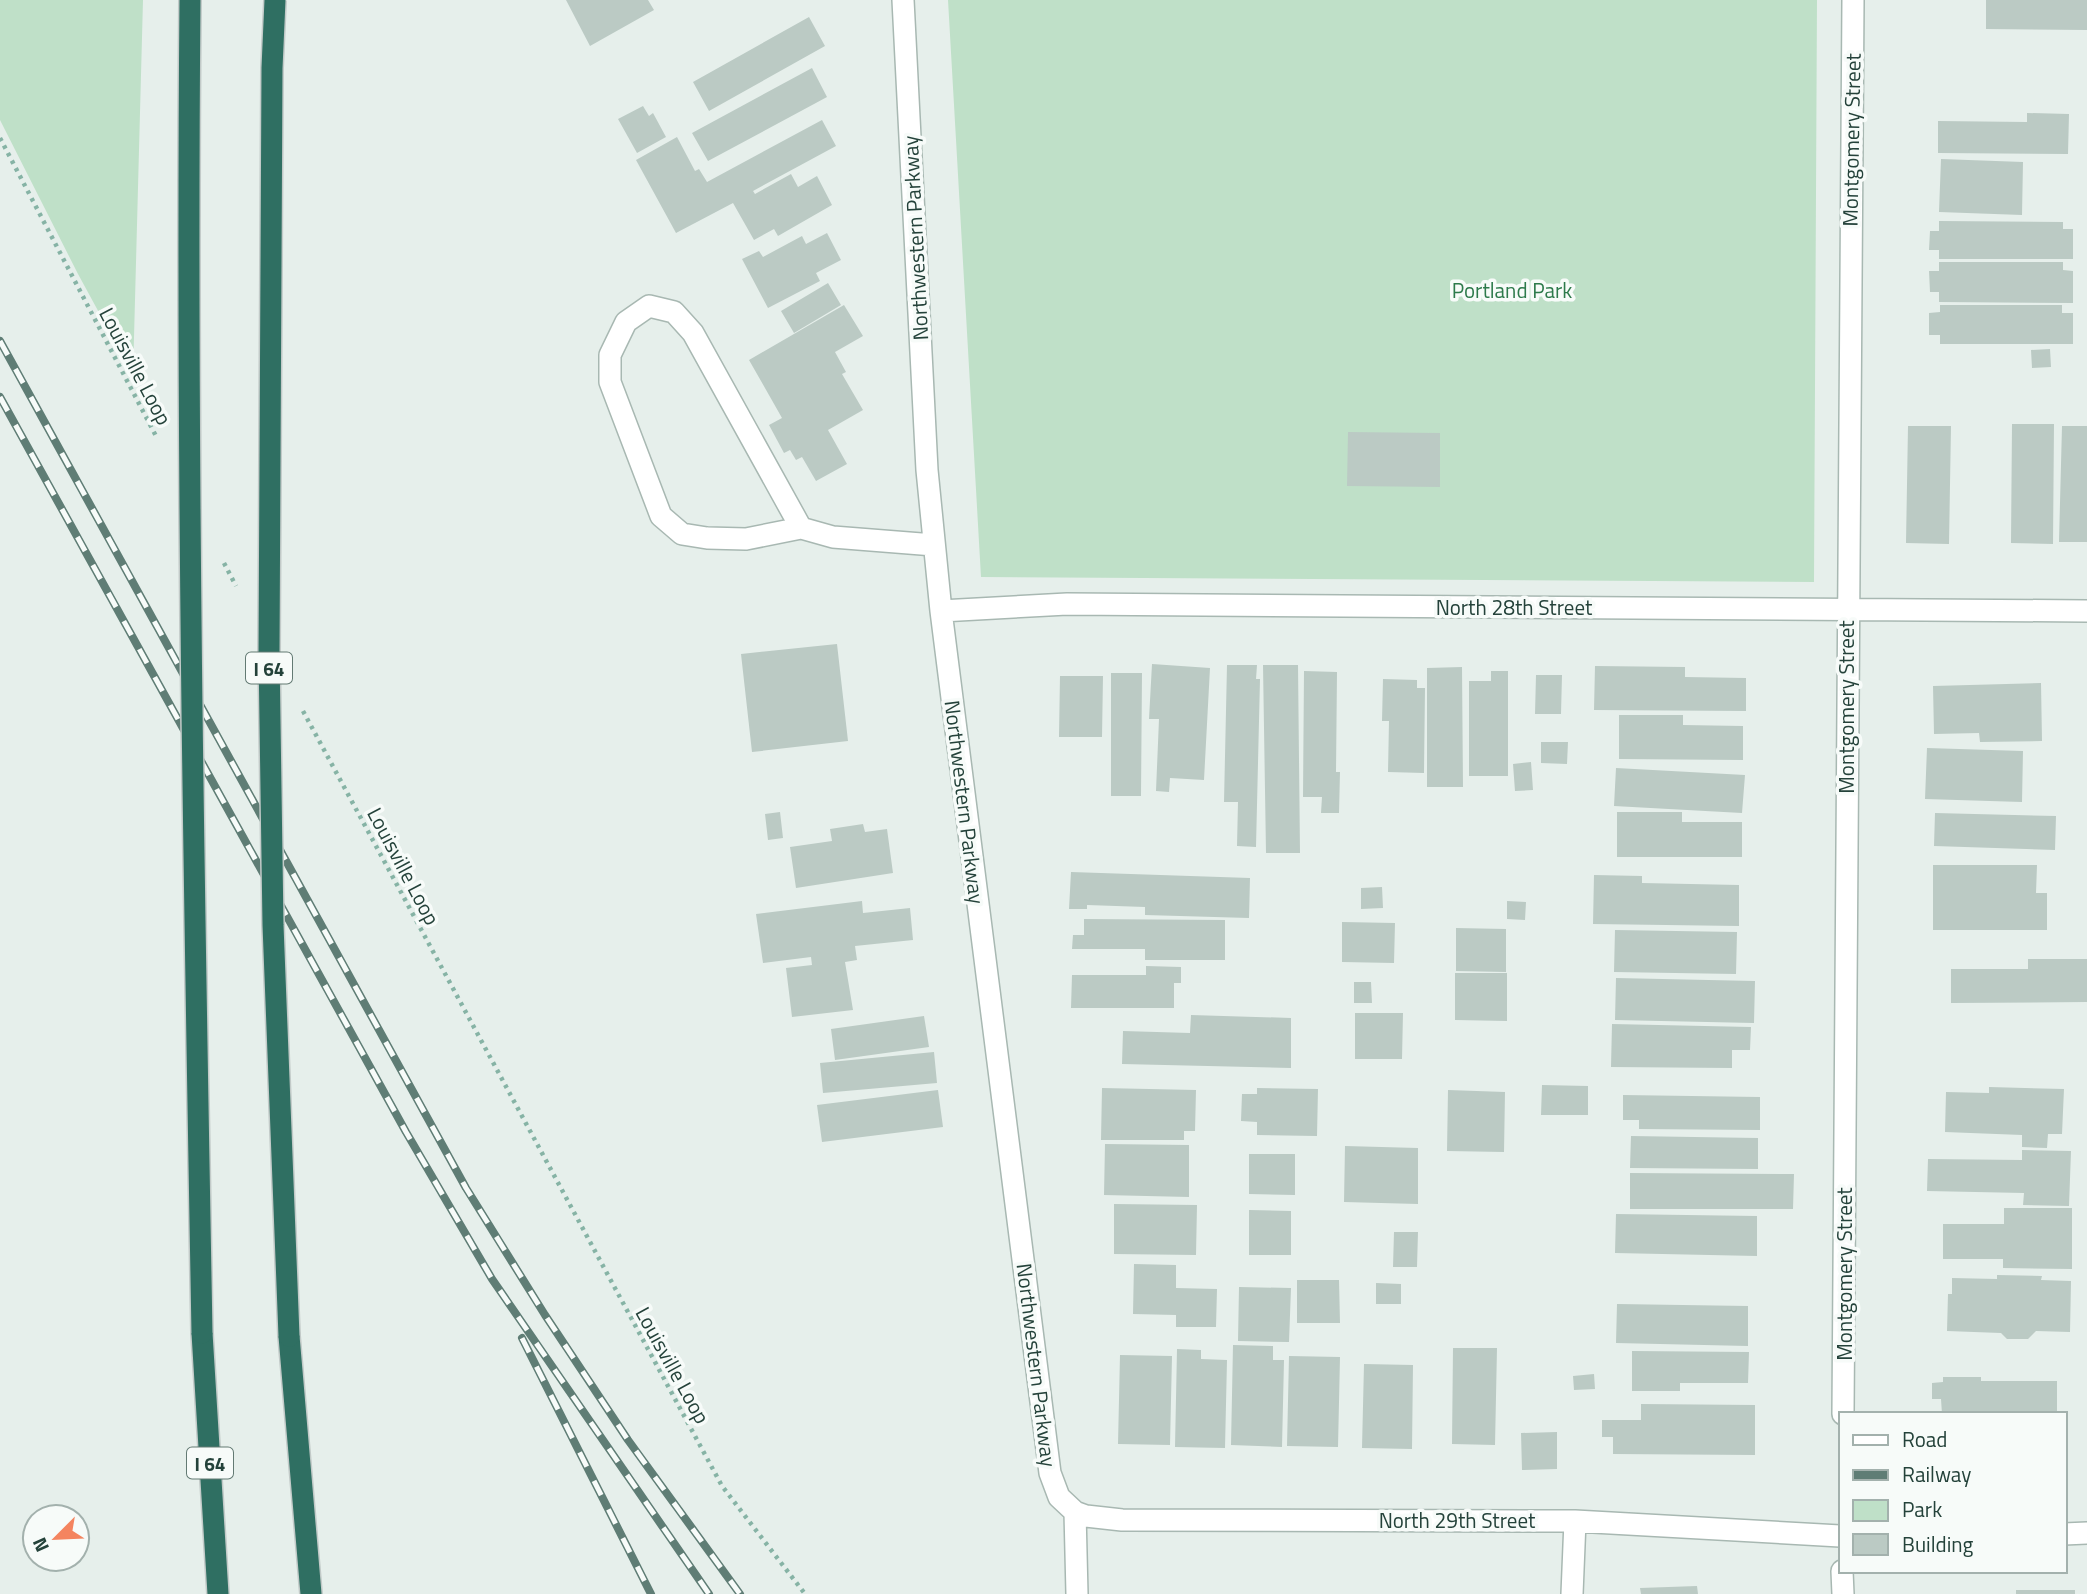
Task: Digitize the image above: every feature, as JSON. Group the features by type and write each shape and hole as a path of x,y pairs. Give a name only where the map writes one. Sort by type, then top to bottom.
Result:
{"highway":[{"name":"I 64","path":"190,0 190,522 202,1333 218,1594"},
{"name":"I 64","path":"275,0 272,68 269,654 273,925 289,1336 311,1594"}],"street":[{"name":"Northwestern Parkway","path":"903,0 927,456 941,611 1050,1473 1059,1497 1074,1512"},
{"name":"Montgomery Street","path":"1843,1412 1853,0"},
{"path":"802,528 693,333 674,312 649,306 626,322 610,355 610,382 661,516 682,534 746,539 802,528 833,537 934,545"},
{"name":"North 28th Street","path":"941,611 1067,604 2087,611"},
{"path":"1074,1512 1077,1594"},
{"name":"North 29th Street","path":"1074,1512 1122,1520 1575,1521 1839,1536"},
{"path":"1572,1594 1575,1521"},
{"path":"2066,1534 2087,1533"},
{"path":"1842,1573 1843,1594"}],"path":[{"name":"Louisville Loop","path":"0,138 157,438"},
{"path":"223,561 243,598"},
{"name":"Louisville Loop","path":"302,708 722,1486 805,1594"}],"green space":[{"path":"0,0 143,0 133,375 0,120"},
{"name":"Portland Park","path":"948,0 1817,0 1814,582 981,577"}],"building":[{"path":"566,0 648,0 654,10 590,46"},
{"path":"1986,0 2087,0 2087,30 1986,29"},
{"path":"809,17 825,46 709,111 693,82"},
{"path":"812,68 827,97 708,161 692,133"},
{"path":"643,106 649,116 653,113 666,137 637,153 618,119"},
{"path":"2027,113 2069,114 2068,154 1938,153 1938,121 2027,122"},
{"path":"822,120 836,146 753,191 755,194 791,174 798,187 817,176 832,205 778,236 774,229 754,240 733,203 676,233 636,160 677,137 695,171 699,169 707,182"},
{"path":"1941,159 2023,162 2022,215 1939,212"},
{"path":"1939,221 2063,222 2063,229 2073,229 2073,259 1939,259 1939,250 1929,250 1930,231 1939,231"},
{"path":"827,233 841,260 816,273 820,281 768,308 742,259 759,251 763,257 802,236 806,244"},
{"path":"1939,262 2063,262 2063,270 2073,271 2073,303 1939,302 1939,292 1930,292 1929,271 1939,271"},
{"path":"828,283 841,305 794,333 781,311"},
{"path":"844,305 863,336 835,352 846,372 842,374 863,410 828,430 847,464 816,481 802,457 796,460 790,450 784,453 769,425 782,418 749,360"},
{"path":"1940,305 2062,305 2062,313 2073,313 2073,344 1940,344 1940,335 1929,335 1929,313 1940,312"},
{"path":"2050,349 2051,367 2032,368 2031,350"},
{"path":"2012,424 2054,424 2053,544 2011,543"},
{"path":"1908,426 1951,426 1949,544 1906,543"},
{"path":"2062,426 2087,426 2087,542 2059,542"},
{"path":"1348,432 1440,433 1440,487 1347,486"},
{"path":"837,644 848,741 752,752 741,654"},
{"path":"1152,664 1210,668 1204,780 1170,778 1169,792 1156,791 1159,719 1149,719"},
{"path":"1227,665 1257,665 1256,679 1260,679 1256,847 1237,846 1238,802 1224,802"},
{"path":"1263,665 1298,665 1300,853 1266,853"},
{"path":"1595,666 1685,667 1685,677 1746,678 1746,711 1594,710"},
{"path":"1462,667 1463,787 1427,787 1427,668"},
{"path":"1304,671 1337,672 1336,772 1340,772 1339,813 1321,813 1322,797 1303,797"},
{"path":"1491,671 1508,671 1508,776 1469,776 1469,681 1491,681"},
{"path":"1111,673 1142,673 1141,796 1111,796"},
{"path":"1536,675 1562,675 1561,714 1535,714"},
{"path":"1060,676 1103,676 1102,737 1059,737"},
{"path":"1383,679 1417,680 1417,688 1425,688 1424,773 1388,772 1389,721 1382,721"},
{"path":"2041,683 2042,741 1980,742 1979,733 1934,734 1933,686"},
{"path":"1619,715 1683,715 1683,725 1743,726 1743,760 1619,759"},
{"path":"1541,742 1568,742 1567,764 1541,763"},
{"path":"1927,748 2023,751 2022,802 1925,799"},
{"path":"1531,762 1533,790 1515,791 1513,764"},
{"path":"1616,768 1745,775 1742,813 1614,806"},
{"path":"780,812 783,838 768,840 765,814"},
{"path":"1617,812 1682,812 1682,822 1742,822 1742,857 1617,857"},
{"path":"1935,813 2056,816 2055,850 1934,846"},
{"path":"863,824 865,832 887,829 893,873 796,888 790,847 832,841 830,829"},
{"path":"1933,865 2037,865 2036,893 2047,893 2047,930 1933,930"},
{"path":"1071,872 1250,878 1249,918 1145,915 1145,907 1087,905 1087,909 1069,909"},
{"path":"1594,875 1642,876 1642,883 1739,885 1739,926 1593,924"},
{"path":"1382,887 1383,908 1361,909 1361,888"},
{"path":"862,901 863,913 910,908 913,940 855,946 857,960 845,962 853,1010 792,1017 786,968 812,965 811,957 763,963 756,914"},
{"path":"1507,901 1526,902 1525,920 1507,919"},
{"path":"1084,919 1225,920 1225,960 1145,960 1145,949 1072,949 1073,935 1084,935"},
{"path":"1342,922 1395,923 1394,963 1342,962"},
{"path":"1456,928 1506,929 1506,972 1456,971"},
{"path":"1615,930 1737,932 1736,974 1614,972"},
{"path":"2028,959 2087,959 2087,1002 1951,1003 1951,969 2028,969"},
{"path":"1146,966 1181,967 1181,983 1174,983 1174,1008 1071,1008 1072,975 1146,975"},
{"path":"1455,973 1507,973 1507,1021 1455,1020"},
{"path":"1616,978 1755,981 1754,1023 1615,1020"},
{"path":"1354,982 1371,982 1372,1003 1354,1003"},
{"path":"1355,1013 1403,1013 1402,1059 1355,1059"},
{"path":"1191,1015 1291,1018 1291,1068 1122,1064 1123,1031 1190,1033"},
{"path":"924,1016 929,1047 835,1060 831,1029"},
{"path":"1612,1024 1751,1027 1750,1050 1732,1050 1732,1068 1611,1067"},
{"path":"934,1052 937,1083 823,1093 820,1063"},
{"path":"1542,1085 1588,1086 1588,1115 1541,1115"},
{"path":"1989,1087 2064,1089 2062,1134 2048,1134 2047,1148 2022,1147 2022,1135 1945,1132 1946,1092 1989,1093"},
{"path":"1102,1088 1196,1090 1195,1131 1184,1131 1184,1140 1101,1140"},
{"path":"1257,1088 1318,1089 1317,1136 1257,1135 1257,1122 1241,1121 1242,1094 1257,1094"},
{"path":"938,1090 943,1127 822,1142 817,1105"},
{"path":"1448,1090 1505,1092 1504,1152 1447,1151"},
{"path":"1623,1095 1760,1097 1760,1130 1639,1129 1639,1120 1623,1120"},
{"path":"1631,1136 1758,1138 1758,1169 1630,1168"},
{"path":"1105,1144 1189,1145 1189,1197 1104,1195"},
{"path":"1345,1146 1418,1148 1418,1204 1344,1202"},
{"path":"2022,1150 2071,1151 2069,1206 2023,1205 2024,1193 1927,1191 1928,1159 2022,1160"},
{"path":"1249,1154 1295,1154 1295,1195 1249,1194"},
{"path":"1630,1173 1794,1174 1793,1209 1630,1209"},
{"path":"1114,1204 1197,1205 1196,1255 1114,1254"},
{"path":"2004,1208 2072,1208 2072,1269 2003,1268 2003,1259 1943,1259 1943,1224 2004,1224"},
{"path":"1249,1210 1291,1211 1291,1255 1249,1255"},
{"path":"1616,1214 1757,1216 1757,1256 1615,1253"},
{"path":"1394,1232 1418,1232 1417,1267 1393,1267"},
{"path":"1134,1264 1176,1265 1176,1288 1217,1289 1216,1327 1176,1327 1176,1315 1133,1314"},
{"path":"1997,1275 2042,1276 2041,1280 2071,1281 2070,1332 2036,1331 2028,1339 2007,1339 2001,1333 1947,1331 1948,1294 1952,1294 1952,1278 1997,1279"},
{"path":"1297,1280 1339,1280 1340,1323 1297,1323"},
{"path":"1376,1283 1401,1284 1401,1304 1376,1304"},
{"path":"1239,1287 1291,1288 1289,1342 1238,1341"},
{"path":"1617,1304 1748,1306 1748,1346 1616,1343"},
{"path":"1233,1345 1273,1346 1273,1360 1284,1360 1282,1447 1231,1445"},
{"path":"1453,1348 1497,1348 1495,1445 1452,1444"},
{"path":"1177,1349 1201,1350 1201,1359 1227,1360 1225,1448 1175,1447"},
{"path":"1632,1351 1749,1352 1748,1383 1680,1383 1680,1391 1632,1391"},
{"path":"1120,1355 1172,1356 1170,1445 1118,1444"},
{"path":"1289,1356 1340,1357 1338,1447 1287,1446"},
{"path":"1364,1364 1413,1365 1412,1449 1362,1448"},
{"path":"1594,1374 1595,1389 1574,1390 1573,1376"},
{"path":"1943,1377 1981,1377 1981,1381 2057,1381 2057,1412 1942,1412 1941,1399 1932,1399 1932,1383 1943,1382"},
{"path":"1641,1404 1755,1405 1755,1455 1613,1454 1613,1437 1602,1437 1602,1420 1641,1420"},
{"path":"1557,1432 1557,1469 1522,1470 1521,1433"},
{"path":"1697,1586 1698,1594 1641,1594 1640,1588"},
{"path":"2016,1590 2075,1590 2075,1594 2016,1594"}],"railway":[{"path":"0,341 466,1188 545,1315 628,1440 740,1594"},
{"path":"0,397 406,1132 492,1279 709,1594"},
{"path":"522,1338 651,1594"}]}
